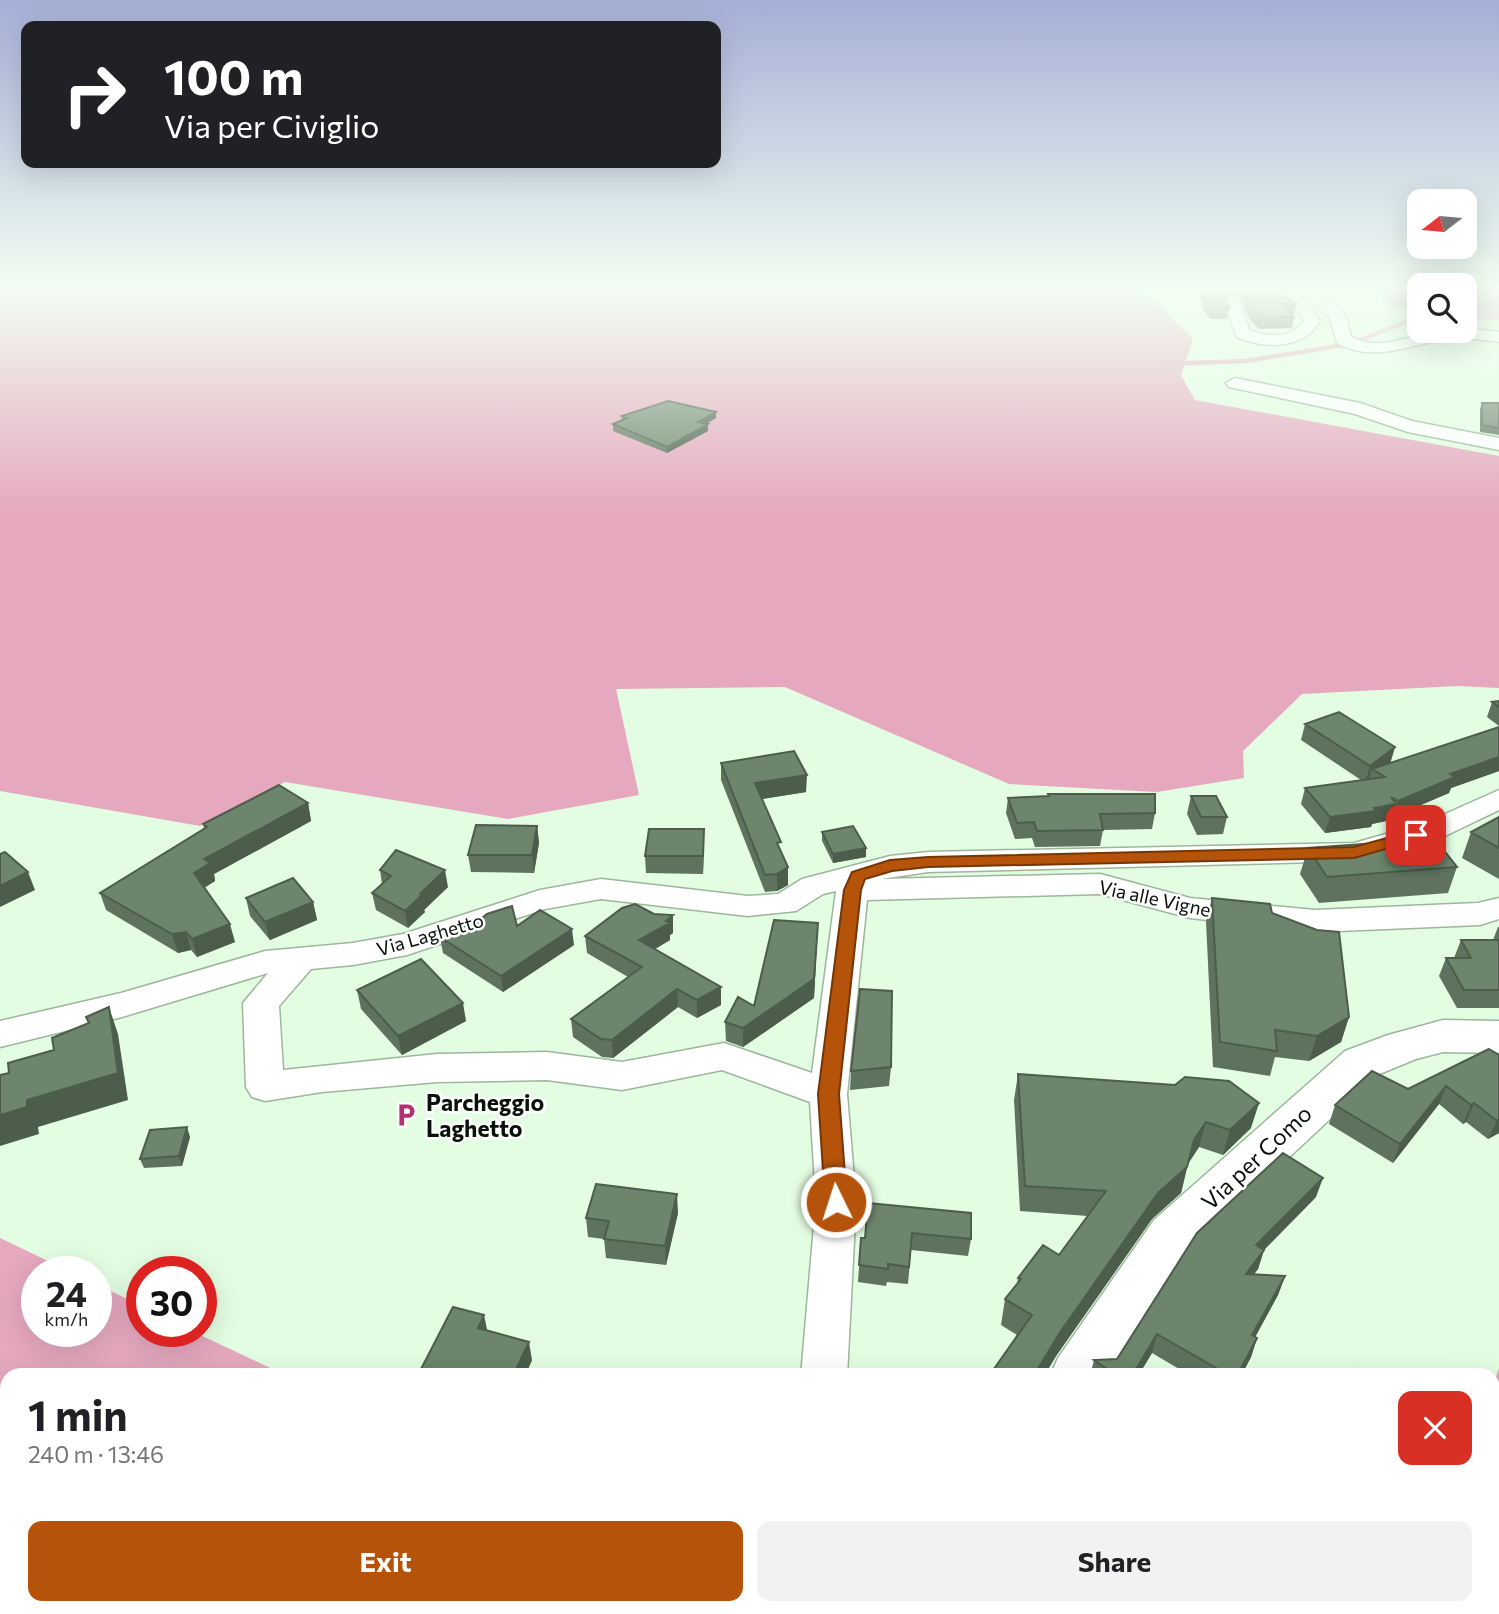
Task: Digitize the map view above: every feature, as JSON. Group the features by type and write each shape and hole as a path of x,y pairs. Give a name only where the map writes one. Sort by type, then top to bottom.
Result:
{"street":[{"path":"1235,383 1360,410 1420,429 1499,444"},
{"path":"825,1368 836,1202 828,1094 855,883 890,866 928,862 1354,852 1436,830 1499,799"},
{"name":"Via alle Vigne","path":"855,883 1100,884 1190,908 1315,921 1480,914 1499,908"},
{"name":"Via Laghetto","path":"0,1034 122,1005 265,962 353,954 407,944 540,900 601,889 748,906 785,904 813,886 855,883"},
{"path":"302,958 261,1003 265,1087 322,1078 437,1068 547,1066 622,1076 724,1056 828,1094"},
{"name":"Via per Como","path":"1083,1368 1172,1235 1361,1063 1404,1046 1443,1036 1499,1037"}],"shaded area":[{"path":"0,366 1184,366 1181,375 1195,400 1499,456 1499,688 1457,686 1302,694 1243,751 1244,778 1157,792 1009,784 785,687 616,689 639,795 508,819 285,782 200,826 0,791"},
{"path":"0,1238 38,1256 21,1256 21,1347 112,1347 112,1292 126,1298 126,1347 217,1347 217,1343 270,1368 0,1368"}],"building":[{"path":"668,401 716,412 698,422 708,424 667,447 613,424 627,418 622,416"},
{"path":"1482,403 1499,403 1499,428 1482,425"},
{"path":"1339,712 1395,747 1370,766 1305,724"},
{"path":"1499,727 1499,757 1450,774 1455,777 1398,801 1391,797 1396,804 1374,808 1376,811 1330,817 1305,788 1385,777 1372,769"},
{"path":"794,751 807,775 755,783 781,842 777,843 788,867 777,874 765,875 721,763"},
{"path":"279,785 308,803 204,859 210,863 194,873 230,924 192,939 186,932 172,934 100,893 207,827 203,824"},
{"path":"1048,794 1155,794 1155,813 1100,814 1103,830 1037,831 1034,822 1017,823 1008,798 1049,796"},
{"path":"1191,796 1216,796 1227,817 1201,817"},
{"path":"1499,817 1499,848 1471,832"},
{"path":"476,825 537,826 532,855 468,855"},
{"path":"853,826 866,848 833,854 822,832"},
{"path":"649,829 704,829 703,856 645,856"},
{"path":"1435,839 1457,867 1327,877 1308,848"},
{"path":"396,850 445,870 405,911 372,893 391,876 380,870"},
{"path":"5,852 28,872 0,886 0,854"},
{"path":"293,878 313,902 265,922 246,898"},
{"path":"1212,898 1270,904 1272,913 1317,930 1339,932 1349,1017 1317,1036 1275,1030 1277,1051 1220,1042"},
{"path":"635,904 654,914 673,915 666,921 670,923 639,940 721,987 697,1000 677,989 612,1040 601,1039 571,1019 642,967 585,936 622,908"},
{"path":"512,906 517,926 540,910 572,929 501,976 440,937 478,920 483,921 482,918 487,914"},
{"path":"774,920 818,923 814,979 743,1028 725,1022 738,997 754,1006"},
{"path":"1461,940 1499,940 1499,990 1464,990 1446,958 1471,958"},
{"path":"421,959 463,1003 398,1036 357,990"},
{"path":"860,989 892,991 891,1067 851,1071"},
{"path":"109,1007 118,1073 27,1100 27,1107 0,1115 0,1075 9,1073 8,1063 54,1050 52,1038 89,1023 86,1017"},
{"path":"1489,1049 1499,1055 1497,1121 1446,1086 1400,1144 1335,1105 1372,1071 1408,1089"},
{"path":"1018,1074 1175,1085 1185,1077 1229,1081 1259,1103 1230,1130 1206,1122 1194,1140 1187,1167 1158,1193 1061,1331 1038,1368 995,1368 1032,1315 1005,1299 1021,1279 1018,1278 1043,1245 1059,1255 1106,1191 1025,1186"},
{"path":"187,1127 179,1156 140,1159 150,1130"},
{"path":"1283,1153 1323,1178 1256,1245 1264,1250 1246,1274 1285,1276 1252,1335 1257,1338 1241,1368 1216,1368 1157,1334 1137,1368 1106,1368 1094,1360 1117,1359 1197,1233"},
{"path":"596,1184 677,1194 665,1246 604,1239 609,1221 586,1218"},
{"path":"868,1203 971,1213 971,1239 912,1233 909,1267 888,1264 888,1269 859,1265"},
{"path":"453,1307 484,1315 478,1328 529,1342 517,1368 422,1368"}],"place":[{"name":"Parcheggio Laghetto","path":"406,1115"}],"route":[{"path":"836,1202 828,1094 852,890 858,876 890,866 928,862 1354,852 1416,835"}]}
